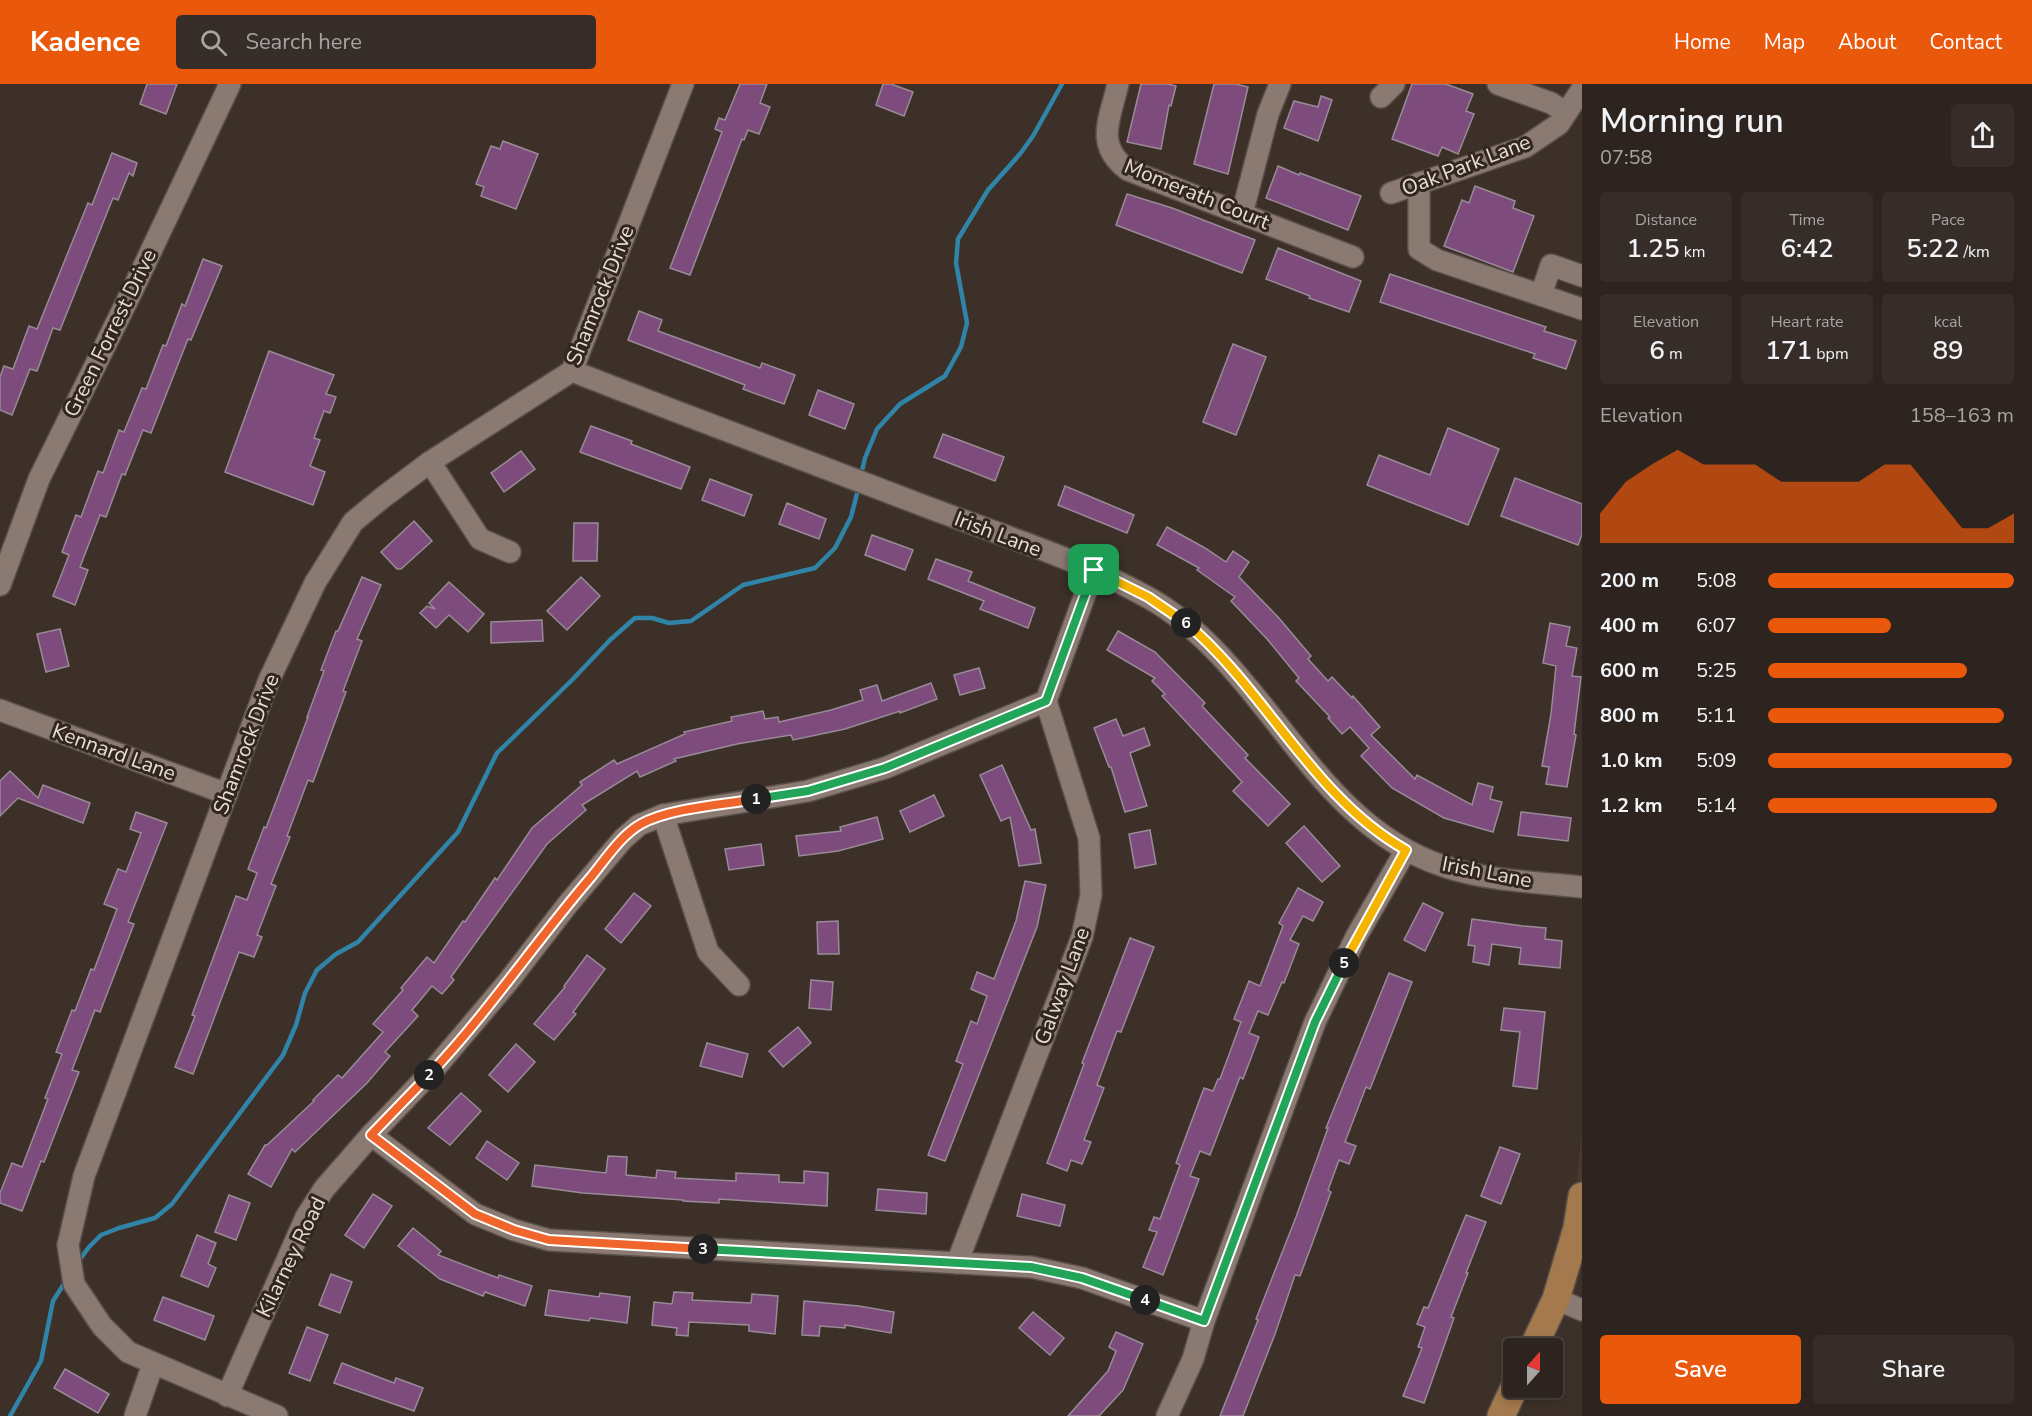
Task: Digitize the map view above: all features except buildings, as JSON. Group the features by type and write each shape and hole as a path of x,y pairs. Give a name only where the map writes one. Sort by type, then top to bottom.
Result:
{"main road":[{"path":"1538,1338 1556,1299 1577,1228 1582,1196"},
{"path":"1501,1416 1509,1398"}],"street":[{"name":"Green Forrest Drive","path":"0,585 39,479 133,289 230,84"},
{"name":"Shamrock Drive","path":"277,1416 128,1352 102,1326 74,1284 68,1245 84,1176 269,680 315,584 353,522 430,462 572,371 683,84"},
{"name":"Momerath Court","path":"1119,84 1106,137 1114,160 1128,170 1353,257"},
{"path":"1242,214 1268,114 1280,84"},
{"path":"1498,84 1551,103 1566,113"},
{"name":"Oak Park Lane","path":"1391,193 1525,147 1559,124 1582,89"},
{"path":"1419,183 1419,249 1437,260 1582,309"},
{"path":"1541,295 1551,265 1582,276"},
{"name":"Irish Lane","path":"572,371 1094,570 1148,597 1177,615 1205,639 1244,681 1335,794 1383,837 1443,866 1487,877 1582,887"},
{"path":"430,462 480,539 510,552"},
{"path":"1046,701 1094,570"},
{"name":"Kilarney Road","path":"226,1396 306,1217 324,1189 450,1050 507,983 568,904 623,839 639,825 663,815 808,791 874,771 1046,701"},
{"name":"Galway Lane","path":"957,1263 1082,937 1091,895 1089,838 1046,701"},
{"name":"Kennard Lane","path":"0,710 227,794"},
{"path":"663,815 708,952 739,985"},
{"path":"1167,1416 1193,1359 1204,1321 1315,1022 1356,938 1406,850"},
{"path":"371,1135 475,1214 514,1230 549,1240 1031,1267 1082,1278 1204,1321"},
{"path":"1556,1299 1582,1310"},
{"path":"135,1416 153,1364"}],"shaded area":[{"path":"1582,1131 1582,1212 1574,1209"}],"waterway":[{"path":"861,475 865,458 877,429 900,404 945,376 961,347 967,323 956,263 958,239 988,190 1033,136 1062,84"},
{"path":"78,1262 101,1235 155,1218 172,1204 283,1055 296,1025 305,993 317,970 336,954 358,942 458,832 497,753 610,640 635,618 652,618 669,623 691,621 743,585 815,568 835,548 851,517 859,486"},
{"path":"10,1416 41,1361 53,1301 67,1279"}],"route":[{"path":"1094,570 1148,597 1177,615 1205,639 1244,681 1335,794 1383,837 1406,850 1356,938 1315,1022 1204,1321 1082,1278 1031,1267 549,1240 514,1230 475,1214 371,1135 436,1067 507,983 568,904 623,839 639,825 663,815 808,791 885,768 1046,701 1094,570"}]}
